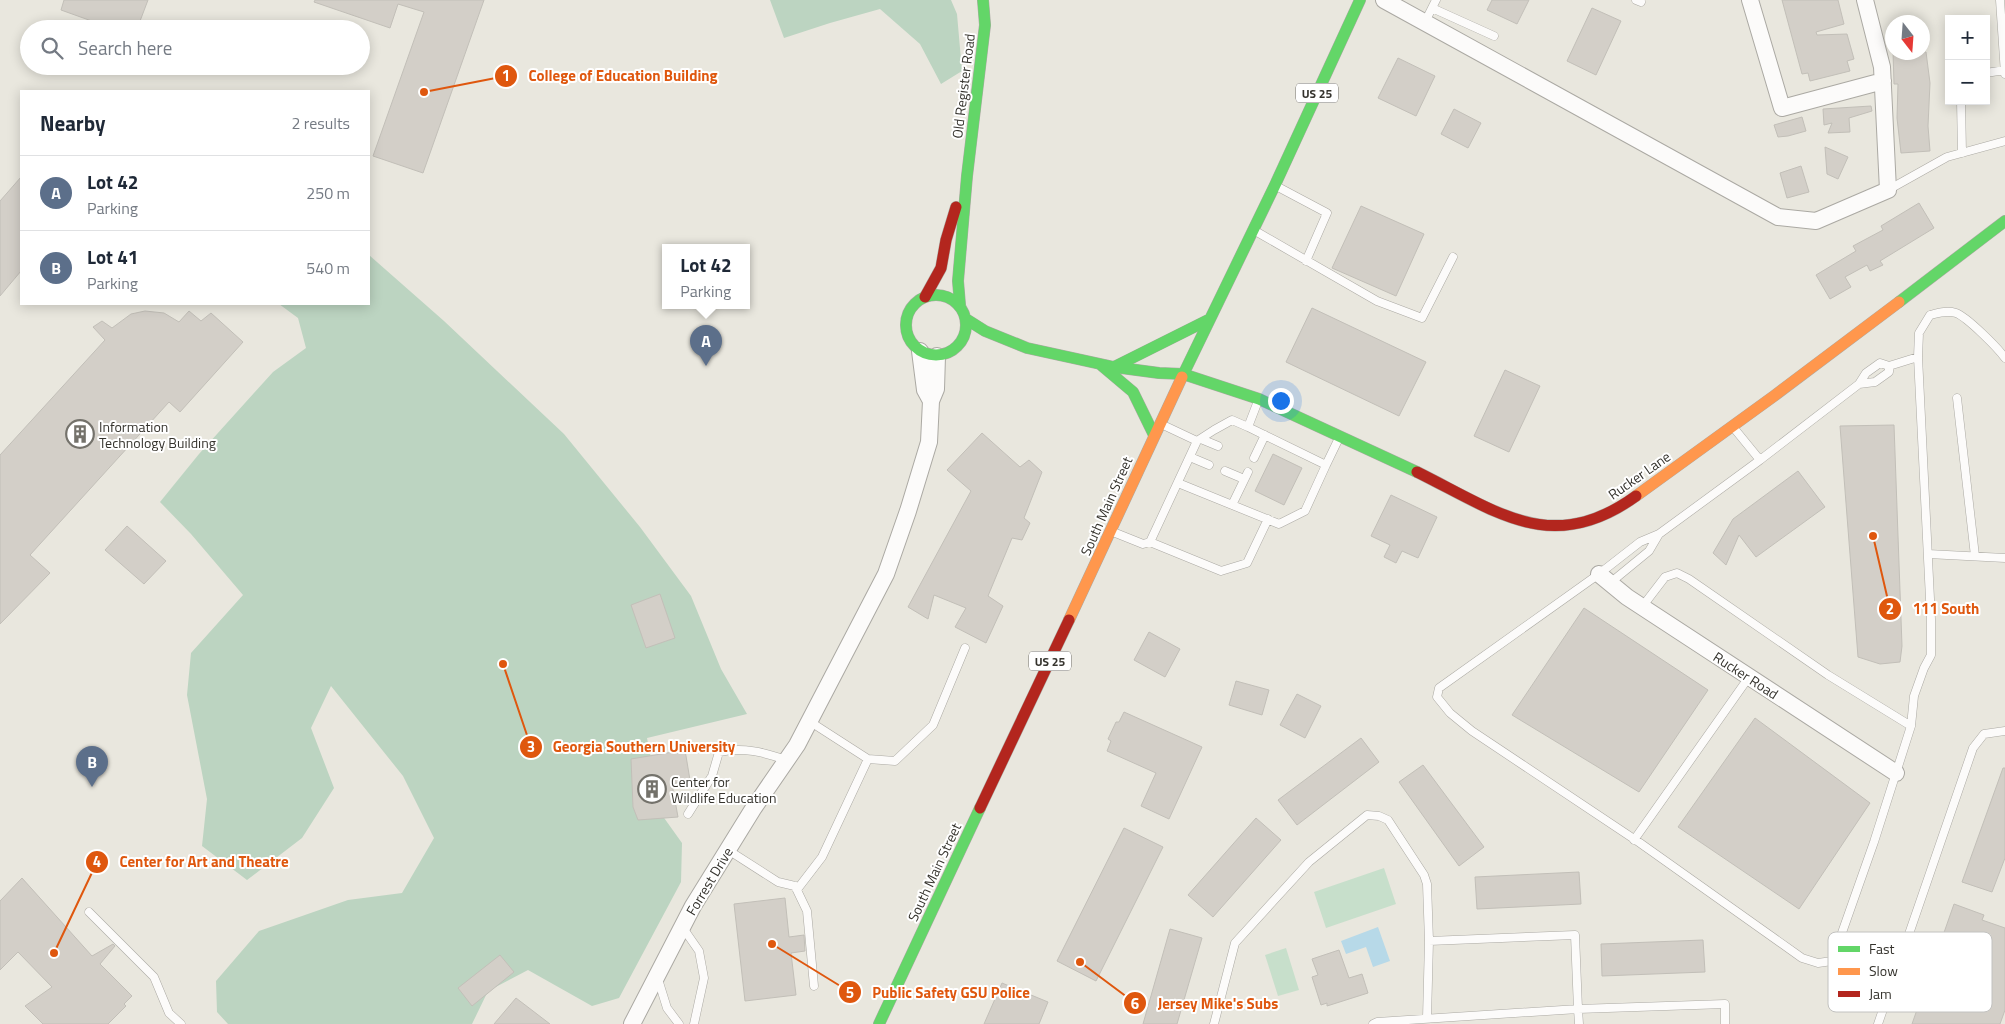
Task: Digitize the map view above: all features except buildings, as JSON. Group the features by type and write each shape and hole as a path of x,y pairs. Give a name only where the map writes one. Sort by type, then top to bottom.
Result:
{"street":[{"name":"Old Register Road","path":"966,319 960,305 958,281 967,176 985,25 984,0"},
{"name":"South Main Street","path":"879,1024 1004,756 1112,531 1154,435 1275,185 1360,0"},
{"path":"1384,0 1778,216 1816,221 1888,190 1882,67 1865,0"},
{"path":"1750,0 1782,108 1883,80"},
{"name":"Old Register Road","path":"920,351 908,338 906,322 912,307 925,296 941,268 946,240 967,176"},
{"name":"Rucker Lane","path":"1183,374 1258,399 1518,521 1546,526 1572,526 1606,515 1621,507 1919,288 2005,221"},
{"path":"925,296 945,296 960,305"},
{"path":"944,354 958,347 964,338 967,329 966,319"},
{"path":"966,319 985,331 1026,348 1114,367 1183,374"},
{"path":"1114,367 1210,319"},
{"path":"932,402 925,390 920,351 944,354 970,347"},
{"path":"998,348 1026,348"},
{"name":"Forrest Drive","path":"633,1024 682,928 753,808 797,745 886,574 929,442 932,402 944,354"},
{"path":"1100,364 1133,392 1154,435"},
{"name":"Rucker Road","path":"1604,578 1642,608 1896,773"}],"lane":[{"path":"1990,73 2005,72 2000,0"},
{"path":"1424,22 1434,4 1494,36"},
{"path":"1961,105 1962,153"},
{"path":"1888,190 1947,157 2005,140"},
{"path":"1275,185 1327,213 1306,261"},
{"path":"1253,230 1377,302 1422,318 1453,257"},
{"path":"1842,932 1911,726 1914,696 1931,655 1918,339 1930,315 1942,312 1957,314 1998,347 2005,358"},
{"path":"1604,578 1640,542 1659,534 1760,460 1859,384 1866,373 1880,363 1889,366 1918,357"},
{"path":"1859,384 1875,382 1889,372 1889,366"},
{"path":"1957,398 1975,556"},
{"path":"1248,427 1258,399"},
{"path":"1150,542 1199,440 1232,420 1326,465"},
{"path":"1160,423 1218,446"},
{"path":"1732,426 1760,460"},
{"path":"1254,458 1264,435"},
{"path":"1178,483 1279,524 1305,511 1340,436"},
{"path":"1190,457 1209,465"},
{"path":"1225,471 1246,475 1232,505"},
{"path":"1112,531 1143,544 1150,542 1222,571 1247,563 1268,520"},
{"path":"1659,534 1648,551 1604,578 1439,688 1437,697 1450,713 1472,731 1634,840 1802,958 1818,963 1828,962"},
{"path":"1928,554 2005,558"},
{"path":"1642,608 1665,577 1677,573 1689,579 1828,675 1911,726"},
{"path":"809,721 868,759 894,761 933,725 965,648"},
{"path":"1634,840 1749,677"},
{"path":"1910,932 1973,748 1984,734 2005,731"},
{"path":"688,814 712,776 719,752 734,749 764,752 786,760"},
{"path":"728,850 778,882 800,887 822,857 868,759"},
{"path":"1214,1024 1235,943 1309,862 1367,815 1378,816 1388,820 1424,875 1427,884 1429,941 1427,1018"},
{"path":"795,886 807,911 814,986"},
{"path":"89,912 154,977 169,1013 181,1024"},
{"path":"682,928 700,951 704,978 694,1024"},
{"path":"1429,941 1575,935 1579,1024"},
{"path":"657,976 668,1008 679,1024"},
{"path":"1373,1024 1376,1022 1427,1018 1578,1009 1724,1004 1726,1024"},
{"path":"1878,1024 1882,1012"}],"green space":[{"path":"770,0 951,0 957,14 962,71 941,84 920,44 880,9 784,38"},
{"path":"370,256 444,321 564,434 640,527 691,596 721,669 747,714 647,738 662,815 682,843 681,882 619,998 592,1006 528,970 488,991 472,1024 228,1024 217,1012 216,981 259,931 348,900 402,893 434,838 403,776 331,686 311,728 334,788 302,838 247,880 202,846 207,799 187,695 191,653 243,595 191,534 160,502 199,454 273,372 306,348 298,318 280,305 370,305"},
{"path":"1384,868 1396,904 1326,928 1314,892"},
{"path":"1286,948 1299,990 1278,996 1265,955"}],"water":[{"path":"1378,927 1390,961 1373,967 1366,947 1346,954 1341,941"}],"traffic: fast":[{"path":"960,305 958,281 967,176 985,25 983,0"},
{"path":"1182,377 1275,185 1360,0"},
{"path":"1899,302 2005,221"},
{"path":"930,295 942,295 953,300 961,308 966,319 966,325 964,337 953,350 942,355 930,355 919,350 911,342 906,331 906,319 911,308 919,300 930,295"},
{"path":"966,319 985,331 1027,348 1114,367 1183,374 1259,399 1417,472"},
{"path":"1114,367 1210,319"},
{"path":"1101,365 1133,392 1154,435"},
{"path":"879,1024 980,808"}],"traffic: slow":[{"path":"1636,496 1899,302"},
{"path":"1069,620 1182,377"}],"traffic: jam":[{"path":"925,297 941,268 946,240 956,207"},
{"path":"1417,472 1499,513 1525,522 1551,525 1577,523 1606,514 1636,496"},
{"path":"980,808 1069,620"}],"place":[{"name":"College of Education Building","path":"424,92"},
{"name":"Lot 42","path":"706,366"},
{"name":"Information Technology Building","path":"80,434"},
{"name":"111 South","path":"1873,536"},
{"name":"Georgia Southern University","path":"503,664"},
{"name":"Lot 41","path":"92,787"},
{"name":"Center for Wildlife Education","path":"652,789"},
{"name":"Public Safety GSU Police","path":"772,944"},
{"name":"Center for Art and Theatre","path":"54,953"},
{"name":"Jersey Mike's Subs","path":"1080,962"}]}
